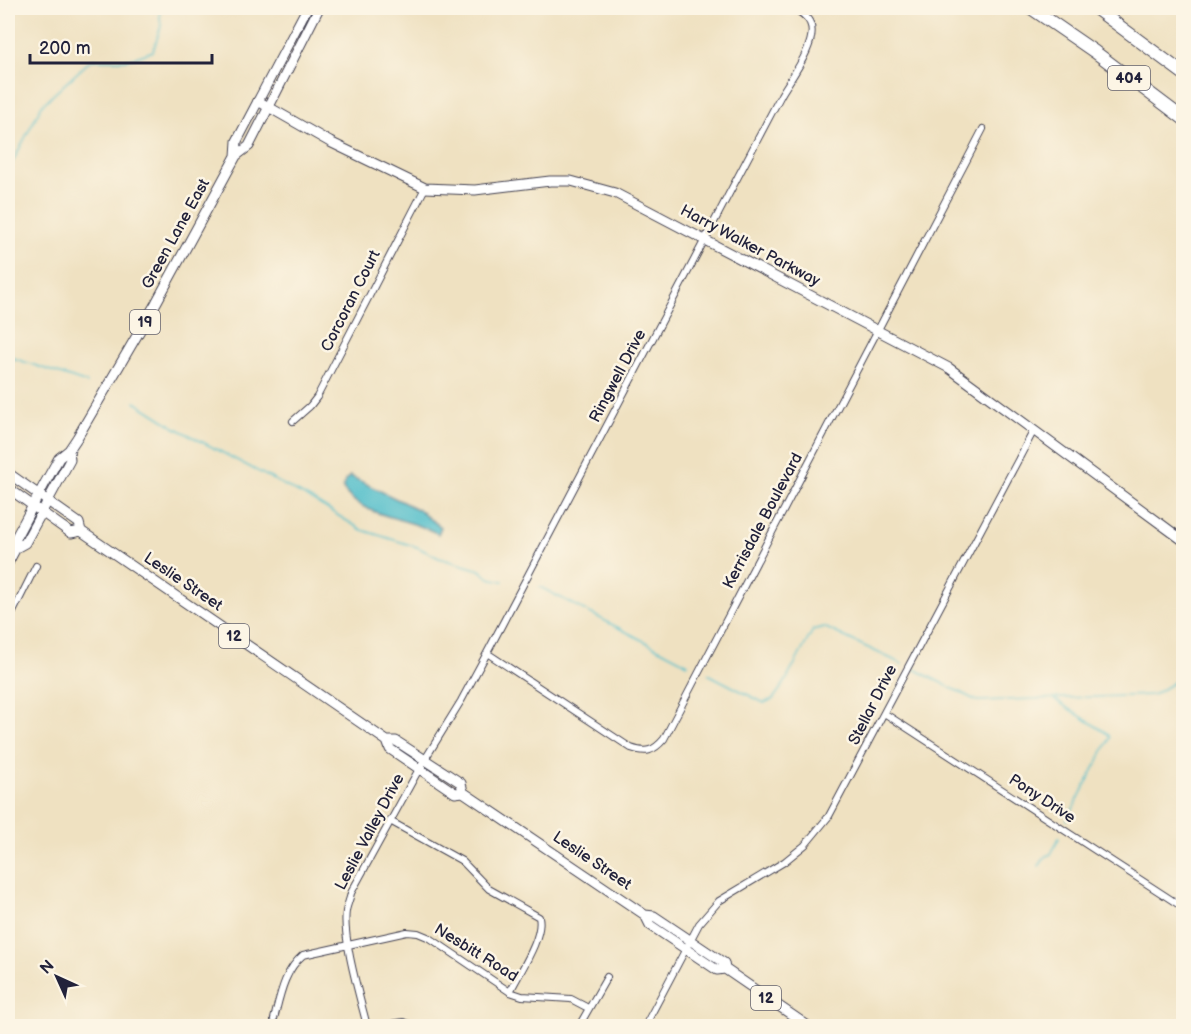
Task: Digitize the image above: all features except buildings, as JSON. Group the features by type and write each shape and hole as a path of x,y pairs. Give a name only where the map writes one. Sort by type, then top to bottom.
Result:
{"highway":[{"name":"404","path":"1030,8 1095,52 1184,119"},
{"name":"404","path":"1095,8 1184,74"}],"main road":[{"name":"Green Lane East","path":"236,156 237,141 307,8"},
{"name":"Green Lane East","path":"8,563 16,548 16,537 33,506 44,497 70,460 69,450 156,303 236,156 249,146 319,8"},
{"name":"Harry Walker Parkway","path":"258,101 271,106 330,142 425,188 475,190 550,181 571,181 615,193 707,239 948,368 1184,541"},
{"name":"Leslie Street","path":"8,473 79,523 81,531 387,741 396,741 461,783 463,792"},
{"name":"Leslie Street","path":"8,488 71,533 81,531"},
{"name":"Green Lane East","path":"16,548 25,543 42,512 44,497"},
{"name":"Leslie Street","path":"387,741 390,749 419,769 455,793 463,792 645,915 654,916 691,940 724,963 725,969"},
{"name":"Leslie Street","path":"645,915 650,925 686,950 717,970 725,969 808,1026"}],"street":[{"name":"Ringwell Drive","path":"426,759 487,653 812,38 810,22 793,8"},
{"name":"Kerrisdale Boulevard","path":"487,653 631,748 640,751 654,751 664,739 983,129"},
{"name":"Corcoran Court","path":"293,420 317,397 425,188"},
{"name":"Stellar Drive","path":"645,1026 699,924 719,902 787,860 805,845 819,830 836,804 1034,430"},
{"path":"8,622 36,566"},
{"name":"Pony Drive","path":"885,713 1184,908"},
{"name":"Leslie Valley Drive","path":"367,1026 348,945 346,912 351,893 426,759"},
{"path":"390,821 462,861 489,889 539,917 541,926 536,940 510,992"},
{"name":"Nesbitt Road","path":"274,1019 281,990 294,963 303,956 407,932 418,933 439,945 510,992 522,996 541,998 556,996 571,999 588,1008"},
{"path":"579,1026 607,977"},
{"path":"378,1026 404,1022 414,1026"}],"water":[{"path":"350,476 423,512 441,527 438,534 427,528 374,512 351,499 343,489 345,481"}],"waterway":[{"path":"8,171 42,105 91,60 128,60 153,51 161,26 159,8"},
{"path":"8,354 16,359 87,383"},
{"path":"8,361 15,359"},
{"path":"135,402 176,428 314,501 362,530 417,547 439,558 480,570 489,578 503,581"},
{"path":"540,587 688,664"},
{"path":"708,674 764,703 773,699 784,684 813,630 824,627 902,664"},
{"path":"914,669 977,701 1153,695 1184,676"},
{"path":"1054,699 1108,734 1110,738 1067,820"},
{"path":"1039,866 1046,856 1051,854 1059,838"}]}
